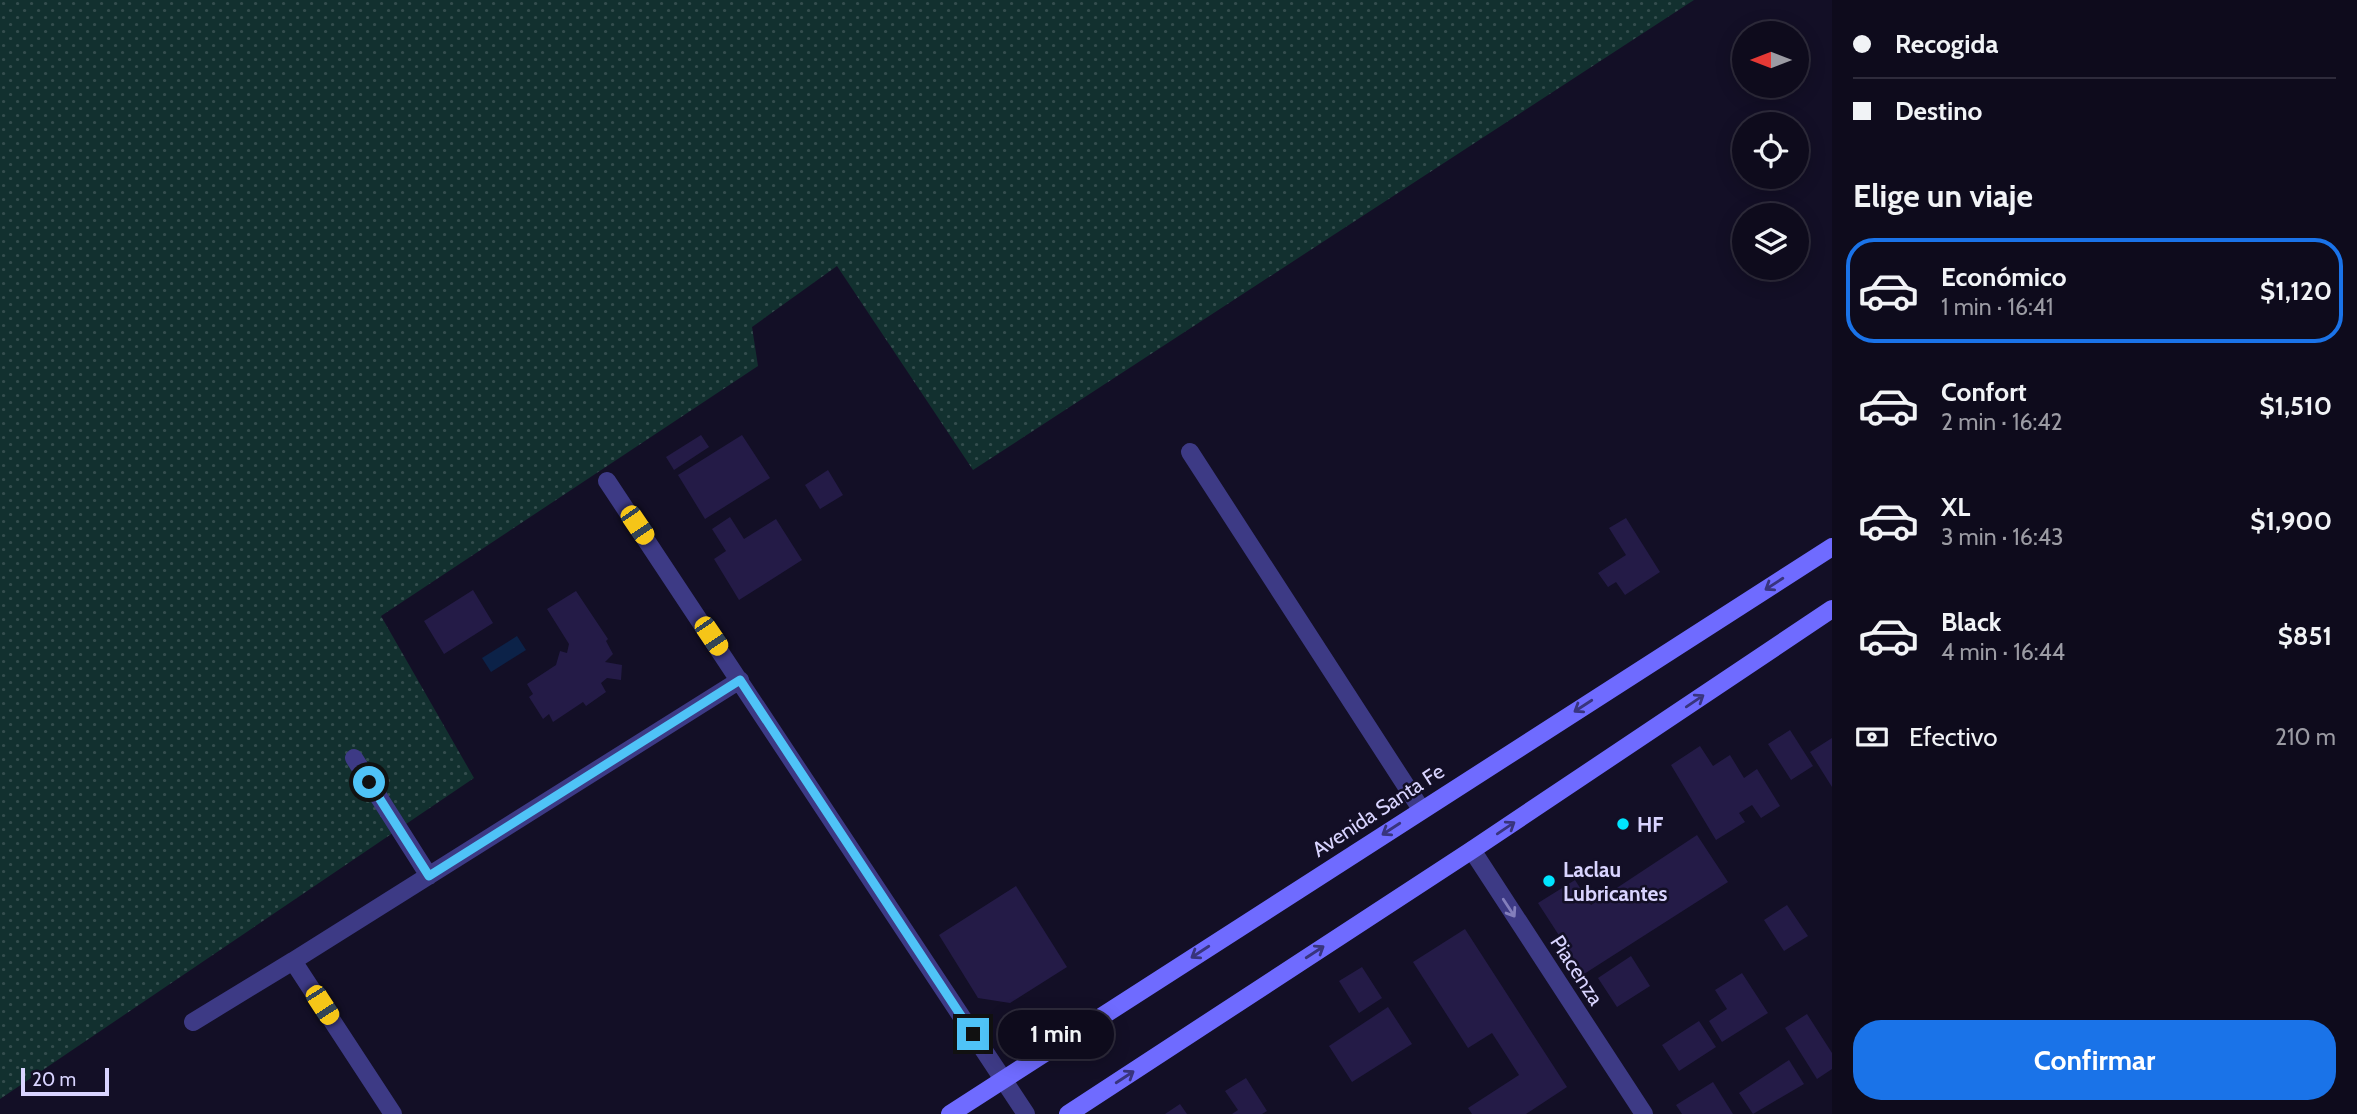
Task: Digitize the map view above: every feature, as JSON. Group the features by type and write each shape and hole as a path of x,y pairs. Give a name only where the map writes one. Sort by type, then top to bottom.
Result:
{"main road":[{"name":"Avenida Santa Fe","path":"950,1114 1832,547"},
{"path":"1068,1114 1472,850 1832,609"}],"street":[{"path":"1190,452 1421,809"},
{"path":"607,481 1026,1114"},
{"path":"193,1022 740,680"},
{"path":"354,758 429,876"},
{"name":"Piacenza","path":"1472,850 1644,1114"},
{"path":"293,961 393,1114"}],"green space":[{"path":"0,0 1694,0 973,470 837,266 752,327 758,366 381,616 474,778 0,1099"}],"water":[{"path":"517,636 526,650 491,672 482,658"}],"building":[{"path":"701,435 709,447 674,470 666,457"},
{"path":"742,435 770,478 705,519 678,475"},
{"path":"828,470 843,495 820,509 805,485"},
{"path":"730,517 744,539 776,519 802,560 739,600 714,559 726,551 712,529"},
{"path":"1626,518 1660,572 1625,595 1616,582 1608,587 1598,573 1626,555 1609,528"},
{"path":"473,590 493,623 444,654 424,621"},
{"path":"576,591 608,639 606,641 613,654 605,662 622,665 621,680 607,678 601,683 606,692 586,706 583,702 553,722 549,714 543,719 529,697 533,694 527,684 556,665 560,651 567,653 569,644 547,609"},
{"path":"1790,730 1813,766 1791,780 1768,744"},
{"path":"1832,738 1832,787 1810,752"},
{"path":"1700,746 1713,766 1730,755 1744,778 1757,769 1780,806 1761,818 1752,805 1739,813 1745,822 1716,840 1671,765"},
{"path":"1697,835 1728,882 1584,974 1538,903 1575,880 1591,905"},
{"path":"1016,886 1067,967 1010,1003 978,998 939,935"},
{"path":"1787,905 1808,936 1784,951 1764,920"},
{"path":"1465,929 1567,1087 1526,1114 1472,1114 1468,1108 1519,1075 1492,1033 1468,1048 1413,962"},
{"path":"1631,956 1650,986 1617,1007 1598,978"},
{"path":"1362,967 1382,998 1359,1013 1339,981"},
{"path":"1742,973 1768,1013 1722,1042 1709,1021 1727,1009 1715,990"},
{"path":"1388,1007 1412,1044 1352,1082 1329,1046"},
{"path":"1807,1014 1832,1053 1832,1069 1817,1079 1785,1028"},
{"path":"1699,1021 1716,1047 1679,1071 1662,1045"},
{"path":"1789,1060 1804,1084 1753,1114 1739,1093"},
{"path":"1246,1078 1267,1111 1262,1114 1232,1114 1238,1110 1225,1091"},
{"path":"1713,1082 1733,1114 1682,1114 1676,1105"},
{"path":"1180,1104 1187,1114 1165,1114"}],"place":[{"name":"HF","path":"1623,824"},
{"name":"Laclau Lubricantes","path":"1549,881"}],"route":[{"path":"369,782 429,876 740,680 973,1034"}]}
